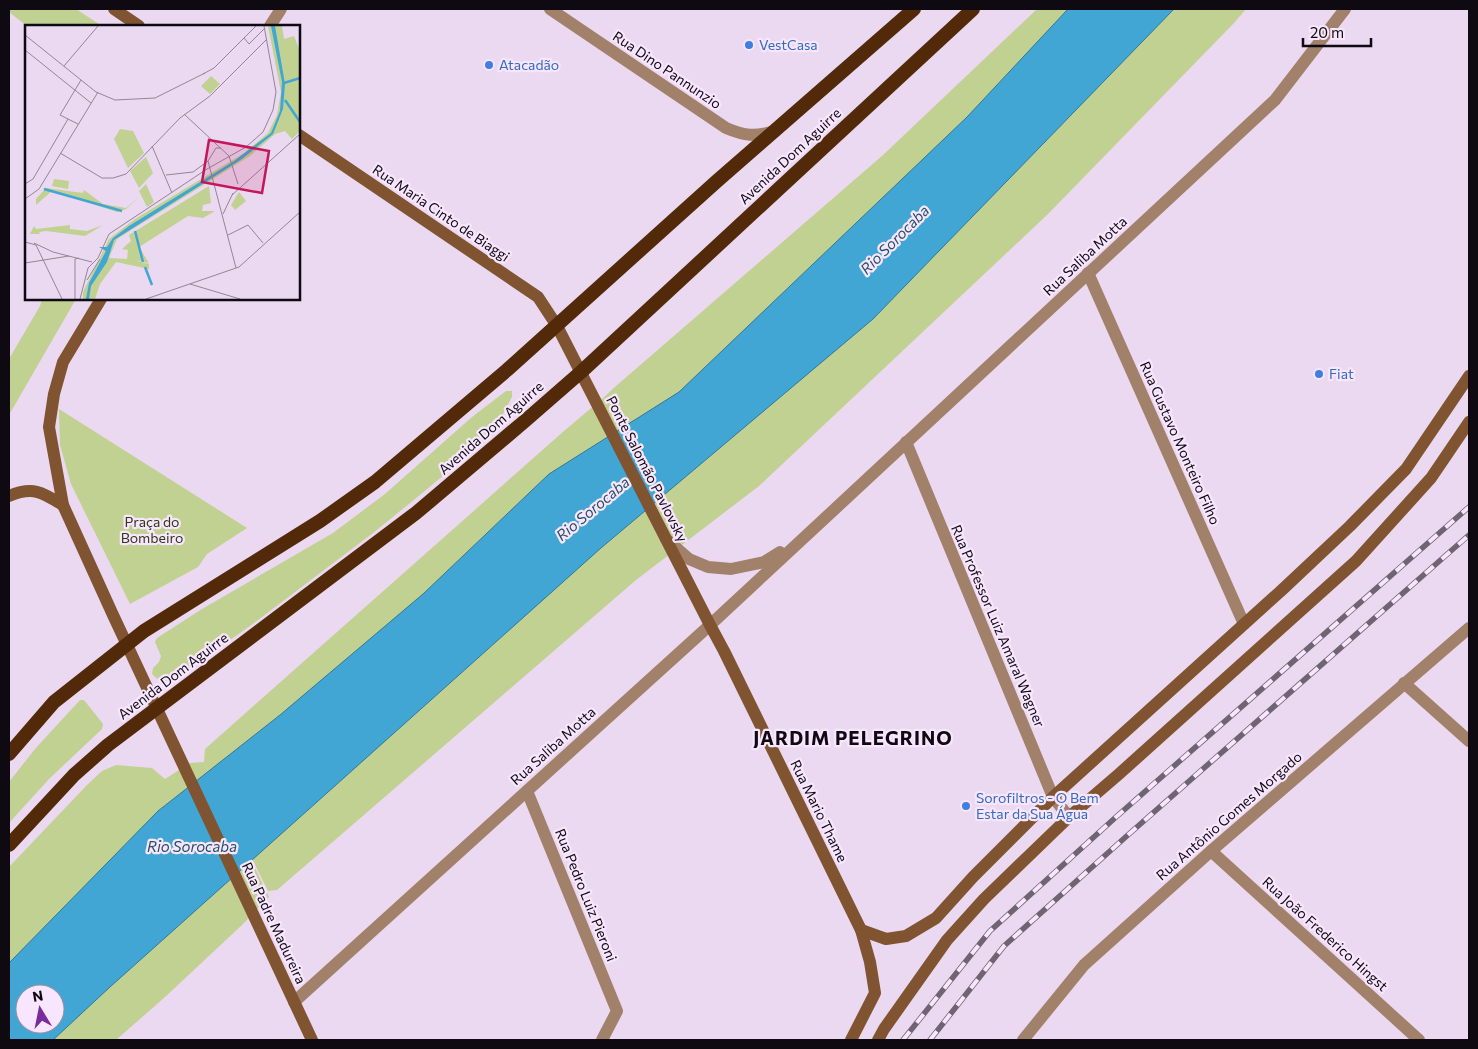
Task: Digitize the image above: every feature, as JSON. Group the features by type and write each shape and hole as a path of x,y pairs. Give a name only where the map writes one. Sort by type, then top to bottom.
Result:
{"highway":[{"name":"Avenida Dom Aguirre","path":"9,845 74,775 108,745 416,513 526,420 581,372 973,9"},
{"name":"Avenida Dom Aguirre","path":"9,754 54,702 126,644 320,521 375,482 507,370 912,10"}],"main road":[{"path":"114,9 138,25"},
{"name":"Rua Maria Cinto de Biaggi","path":"300,136 538,297 557,326"},
{"path":"100,300 63,362 54,394 49,427 63,505 157,709"},
{"name":"Ponte Salomão Pavlovsky","path":"557,326 710,625"},
{"path":"861,930 886,939 906,936 936,918 973,877 1053,797 1344,533 1406,468 1469,376"},
{"path":"878,1040 947,940 984,899 1069,817 1356,561 1431,478 1469,422"},
{"path":"9,496 22,491 42,493 63,505"},
{"name":"Rua Mario Thame","path":"710,625 861,930 870,962 875,993 851,1040"},
{"name":"Rua Padre Madureira","path":"157,709 312,1040"}],"street":[{"path":"271,25 281,9"},
{"name":"Rua Dino Pannunzio","path":"550,9 726,128 754,136 775,131"},
{"name":"Rua Saliba Motta","path":"294,1002 710,625 1275,100 1345,9"},
{"name":"Rua Gustavo Monteiro Filho","path":"1088,273 1244,624"},
{"name":"Rua Professor Luiz Amaral Wagner","path":"906,442 1053,797 1069,817"},
{"name":"Rua Saliba Motta","path":"666,539 689,559 708,567 731,569 764,562 795,543 832,512"},
{"name":"Rua Antônio Gomes Morgado","path":"1023,1040 1084,965 1211,850 1469,628"},
{"path":"1404,683 1469,741"},
{"name":"Rua Pedro Luiz Pieroni","path":"527,791 618,1011 602,1040"},
{"name":"Rua João Frederico Hingst","path":"1211,850 1419,1040"}],"green space":[{"path":"9,9 76,9 100,25 26,25 9,12"},
{"path":"1037,9 1246,9 1047,215 759,486 636,580 277,890 268,891 204,762 205,749 564,431 882,156"},
{"path":"42,300 75,300 9,415 9,359"},
{"path":"506,391 512,391 512,397 492,435 373,533 176,679 163,681 152,674 153,668 159,662 161,656 155,642 157,638 202,609 333,533 385,494 472,417"},
{"name":"Praça do Bombeiro","path":"59,409 247,528 207,554 198,567 130,604 71,484 60,445"},
{"path":"80,700 84,700 103,724 102,729 49,779 9,823 9,782 35,749"},
{"path":"204,762 269,897 165,997 116,1040 9,1040 9,867 102,771 116,765 152,768 165,779 190,763"}],"water":[{"name":"Rio Sorocaba","path":"1068,9 1174,9 873,319 601,548 65,1029 65,984 15,984 15,1034 59,1034 53,1040 9,1040 9,963 158,811 280,715 423,594 549,474 679,392 967,117"}],"railway":[{"path":"903,1040 990,931 1116,817 1469,507"},
{"path":"930,1040 1004,946 1469,535"}],"place":[{"name":"VestCasa","path":"749,45"},
{"name":"Atacadão","path":"489,65"},
{"name":"Fiat","path":"1319,374"},
{"name":"Sorofiltros - O Bem Estar da Sua Água","path":"966,806"}],"district":[{"name":"JARDIM PELEGRINO","path":"853,738"}]}
